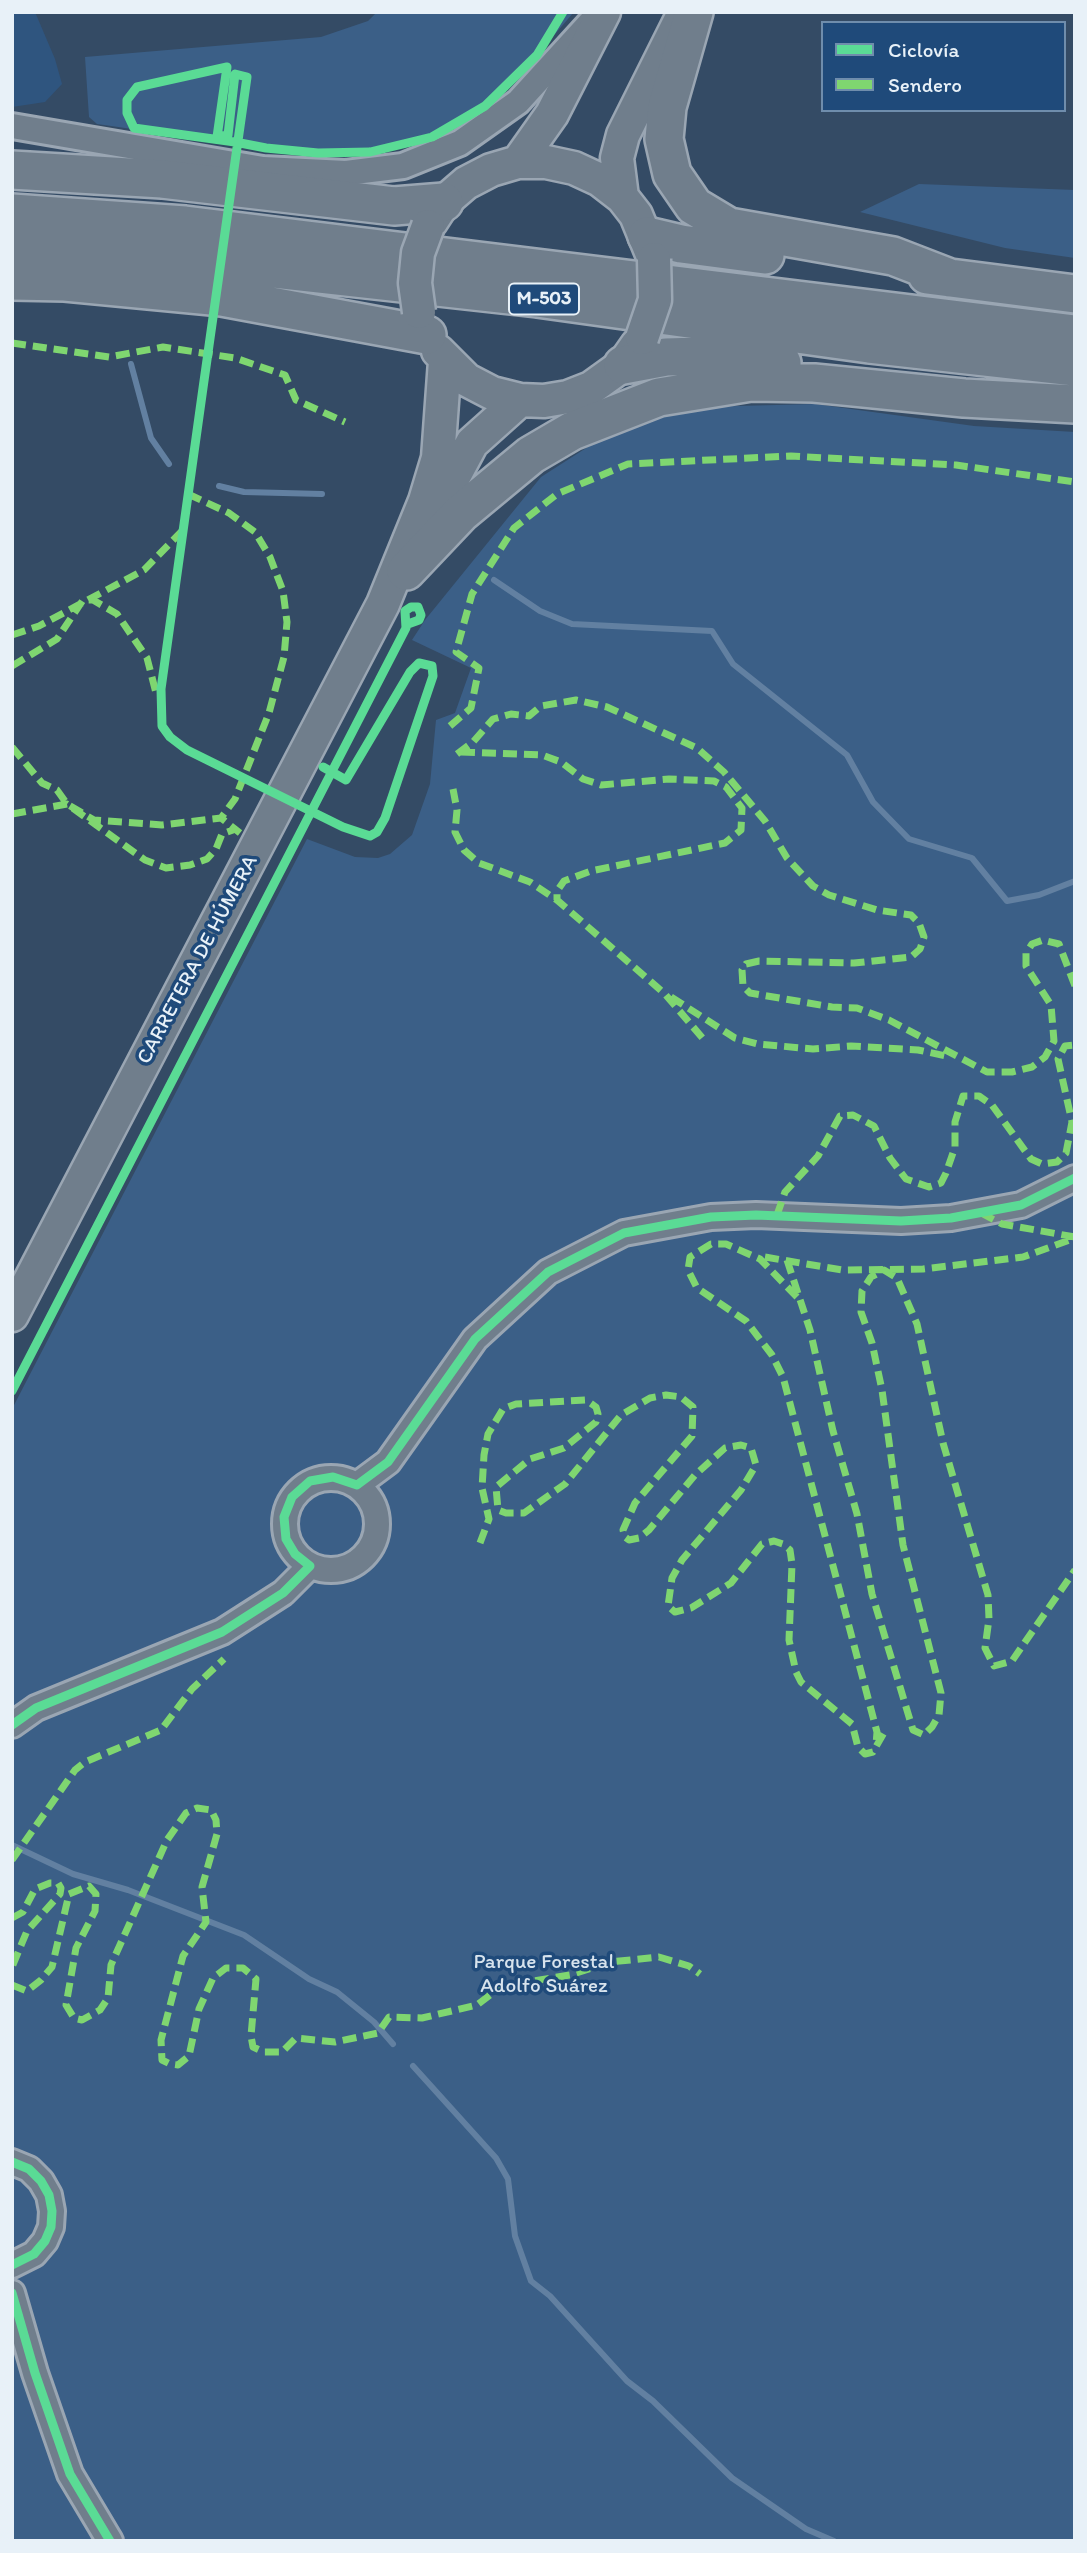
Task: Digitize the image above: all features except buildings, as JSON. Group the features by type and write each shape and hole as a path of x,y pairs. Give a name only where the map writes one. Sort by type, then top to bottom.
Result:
{"highway":[{"path":"694,12 667,107 664,139 672,174 694,206 729,227 893,256 950,278"},
{"path":"12,170 162,179 394,206 436,214"},
{"name":"M-503","path":"12,213 198,227 1075,334"},
{"path":"650,248 681,244 1075,294"},
{"name":"M-503","path":"12,245 184,259 510,295 855,342 1075,367"},
{"path":"12,281 65,282 222,297 431,336"},
{"path":"632,351 666,357 733,358 1075,403"},
{"path":"406,571 461,513 531,455 572,431 659,397 751,382 814,383 964,398 1075,403"}],"main road":[{"path":"518,162 552,114 602,12"},
{"path":"622,197 600,180 574,167 547,162 518,162 491,170 466,183 436,214 418,253 415,283 431,336 467,380 492,393 520,400 568,397 591,388 632,351 655,300 650,248 622,197 617,158 623,135 685,12"},
{"name":"CARRETERA DE HÚMERA","path":"12,1315 383,604 425,501 438,458 431,336"},
{"name":"CARRETERA DE HÚMERA","path":"383,604 406,571 466,450 486,427 520,400"}],"street":[{"path":"12,126 263,169 346,173 403,166 460,144 518,102 602,12"},
{"path":"357,1485 388,1462 475,1339 548,1272 624,1233 711,1217 756,1215 901,1221 951,1218 1021,1205 1075,1178"},
{"path":"333,1477 357,1485 369,1496 377,1511 378,1528 374,1544 362,1559 346,1568 328,1571 310,1566 295,1554 286,1539 284,1517 292,1497 310,1482 333,1477"},
{"path":"12,1725 36,1708 222,1632 283,1593 310,1566"},
{"path":"12,2162 29,2169 41,2180 49,2195 52,2210 51,2227 44,2241 34,2254 12,2265"},
{"path":"12,2293 35,2373 70,2474 110,2541"}],"shaded area":[{"path":"12,12 35,12 55,59 62,84 45,102 12,107"}],"green space":[{"path":"377,12 574,12 537,55 485,106 432,137 370,152 318,153 266,148 97,124 89,117 85,57 321,37 368,21"},
{"path":"919,184 1075,190 1075,258 1005,248 860,212"},
{"name":"Parque Forestal Adolfo Suárez","path":"815,404 974,426 1075,432 1075,2541 12,2541 12,1409 307,839 355,857 378,858 390,854 412,835 430,784 436,720 455,713 471,668 412,640 425,620 541,477 608,434 698,407"}],"waterway":[{"path":"131,364 151,438 169,464"},
{"path":"219,486 244,492 322,494"},
{"path":"494,580 540,611 572,624 712,631 733,664 847,755 873,802 909,839 972,858 1007,901 1039,895 1075,881"},
{"path":"12,1845 73,1874 128,1890 244,1935 309,1979 337,1992 374,2022 393,2044"},
{"path":"413,2066 496,2158 508,2179 515,2236 531,2281 550,2296 627,2381 653,2401 732,2478 806,2529 834,2541"}],"marked path":[{"path":"12,343 109,357 163,347 235,358 285,375 296,400 345,422"},
{"path":"450,726 471,708 479,668 456,652 472,594 514,528 557,494 628,464 791,456 956,465 1075,482"},
{"path":"188,494 229,513 255,532 270,557 283,591 287,622 284,657 269,713 235,799 221,818"},
{"path":"12,635 39,626 144,570 183,530"},
{"path":"12,666 57,639 83,600 93,600 117,614 147,658 156,693"},
{"path":"457,754 473,742 493,719 511,714 529,716 541,706 576,700 607,707 697,748 724,772 765,821 787,858 813,886 829,895 877,910 911,915 919,923 924,937 920,949 911,957 854,963 759,961 746,964 742,970 743,986 750,993 832,1007 857,1008 889,1020 987,1072 1012,1072 1032,1067 1045,1057 1054,1041 1051,1005 1026,966 1026,953 1032,944 1043,940 1059,944 1075,986"},
{"path":"12,747 42,783 57,790 67,804 94,820 162,825 221,818 240,833"},
{"path":"461,752 542,755 561,762 583,779 601,785 669,779 714,781 726,787 742,808 741,830 725,843 591,871 564,881 557,891 557,900"},
{"path":"453,789 457,810 455,832 464,850 479,863 530,882 557,900 665,994 705,1041"},
{"path":"12,814 67,804 145,860 166,868 190,865 207,859 216,849 222,834 233,830"},
{"path":"671,997 735,1038 758,1044 813,1049 851,1046 918,1050 951,1057"},
{"path":"777,1215 785,1192 818,1156 840,1116 853,1115 874,1126 890,1158 906,1179 929,1187 941,1183 946,1173 955,1147 955,1122 963,1096 979,1096 992,1105 1031,1159 1042,1164 1057,1162 1066,1153 1072,1122 1058,1059 1065,1046 1075,1045"},
{"path":"981,1213 1002,1224 1075,1237"},
{"path":"765,1257 842,1270 923,1269 1023,1257 1075,1238"},
{"path":"797,1297 760,1259 726,1244 711,1244 690,1257 688,1270 697,1288 746,1321 772,1355 783,1377 877,1732 876,1745"},
{"path":"787,1260 810,1330 833,1431 857,1514 872,1594 913,1730 924,1735 932,1727 939,1715 941,1693 903,1545 882,1390 872,1343 861,1312 862,1291 871,1277 884,1270 897,1278 917,1324 943,1443 988,1595 989,1619 985,1648 994,1666 1012,1661 1075,1570"},
{"path":"480,1543 489,1519 482,1488 484,1455 488,1434 503,1409 516,1404 586,1400 596,1407 598,1414 596,1422 564,1448 530,1459 496,1487 498,1510 524,1513 565,1484 621,1415 650,1398 666,1395 681,1397 693,1407 692,1436 635,1503 623,1530 625,1537 629,1540 639,1538 649,1530 695,1475 725,1448 741,1445 751,1448 756,1465 741,1490 682,1560 672,1578 668,1606 675,1612 691,1608 731,1583 762,1544 774,1541 783,1544 790,1550 792,1564 789,1640 801,1682 852,1724 858,1747 865,1754 873,1752 886,1729"},
{"path":"12,1860 75,1770 85,1762 161,1730 192,1689 224,1659"},
{"path":"12,1985 27,1991 52,1967 69,1894 89,1886 96,1894 95,1911 76,1948 66,2005 74,2018 82,2020 100,2010 108,1998 111,1965 167,1840 186,1813 197,1808 211,1810 216,1820 217,1834 202,1887 206,1922 183,1956 161,2040 162,2060 170,2064 178,2065 189,2056 199,2009 213,1978 226,1968 243,1968 256,1979 251,2036 253,2047 264,2052 282,2052 296,2038 335,2042 378,2033 389,2017 422,2018 477,2005 502,1986 570,1975 610,1962 659,1957 689,1966 700,1974"},
{"path":"12,1918 23,1912 35,1889 58,1883 60,1894 27,1931 12,1967"}],"cycle path":[{"path":"323,767 346,780 410,672 419,663 432,666 433,676 385,818 377,832 370,836 343,827 187,750 170,737 162,726 161,689 203,388 247,77 235,74 228,135 217,137 227,67 137,87 127,100 127,113 134,128 235,142 266,148 318,153 370,152 432,137 485,106 537,55 563,12"},
{"path":"12,1391 406,628 405,611 418,607 421,615 419,620 408,624"},
{"path":"12,1725 36,1708 222,1632 283,1593 310,1566 295,1554 286,1539 284,1517 292,1497 310,1481 333,1477 357,1485 388,1462 475,1339 548,1272 624,1233 711,1217 756,1215 901,1221 951,1218 1021,1205 1075,1178"},
{"path":"12,2162 29,2169 41,2181 49,2195 52,2211 51,2227 45,2241 34,2254 12,2265"},
{"path":"12,2293 35,2373 70,2474 110,2541"}]}
